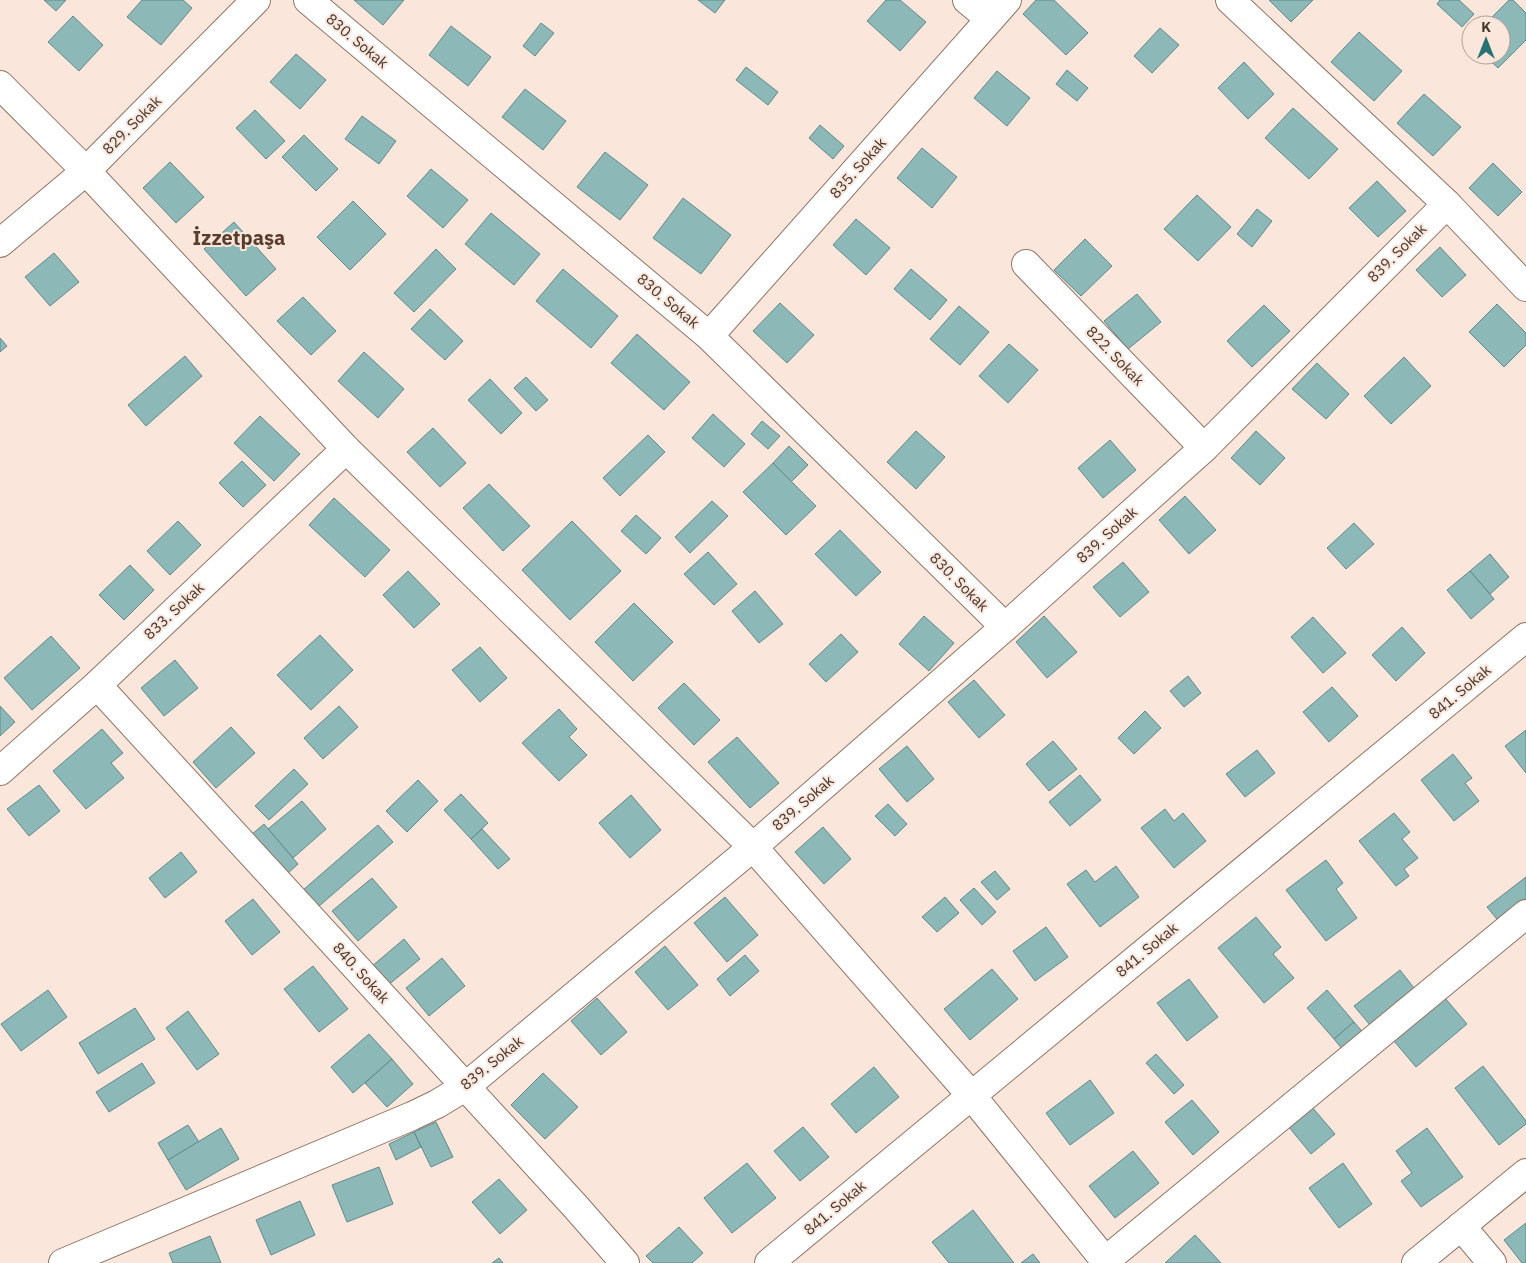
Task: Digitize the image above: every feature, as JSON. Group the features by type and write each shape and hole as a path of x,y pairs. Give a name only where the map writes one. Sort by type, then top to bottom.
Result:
{"street":[{"name":"829. Sokak","path":"0,243 86,171 256,0"},
{"name":"830. Sokak","path":"308,0 709,336 1005,627"},
{"path":"967,0 998,10"},
{"path":"1230,0 1447,204 1526,287"},
{"name":"835. Sokak","path":"709,336 998,10"},
{"path":"0,86 86,171 346,449 753,847 971,1095 1106,1262 1526,914"},
{"name":"839. Sokak","path":"63,1263 412,1116 465,1087 753,847 1005,627 1204,448 1447,204"},
{"name":"822. Sokak","path":"1026,264 1204,448"},
{"name":"833. Sokak","path":"0,771 97,685 346,449"},
{"name":"841. Sokak","path":"770,1263 1526,638"},
{"name":"840. Sokak","path":"97,685 575,1206 625,1263"},
{"path":"1416,1263 1526,1173"},
{"path":"1462,1226 1492,1263"}],"building":[{"path":"44,0 66,0 56,11"},
{"path":"142,0 183,0 192,8 161,45 127,17"},
{"path":"354,0 404,0 383,25"},
{"path":"698,0 725,0 715,13"},
{"path":"886,0 900,0 926,22 900,51 867,21"},
{"path":"1036,0 1054,0 1088,33 1066,55 1023,14"},
{"path":"1269,0 1313,0 1291,22"},
{"path":"1440,0 1459,0 1474,14 1461,15 1461,26 1437,4"},
{"path":"1509,0 1513,0 1526,13 1526,40 1511,55 1511,15 1494,15"},
{"path":"73,16 103,45 79,71 48,42"},
{"path":"541,23 554,33 535,56 523,46"},
{"path":"451,26 491,57 468,86 429,55"},
{"path":"1160,28 1179,45 1152,73 1134,56"},
{"path":"1359,32 1402,71 1374,101 1331,62"},
{"path":"296,54 326,80 300,109 270,82"},
{"path":"1244,62 1274,94 1248,119 1218,88"},
{"path":"746,67 778,92 768,105 736,80"},
{"path":"1067,70 1088,88 1077,101 1056,84"},
{"path":"997,71 1030,98 1007,126 974,98"},
{"path":"525,89 566,121 543,150 502,117"},
{"path":"1424,94 1461,127 1433,156 1397,123"},
{"path":"1293,108 1338,149 1309,179 1265,138"},
{"path":"255,110 285,141 266,159 236,128"},
{"path":"362,116 396,141 379,164 345,139"},
{"path":"820,125 844,146 833,159 809,138"},
{"path":"304,135 338,169 316,191 282,157"},
{"path":"922,148 957,177 932,208 897,178"},
{"path":"605,152 648,185 620,220 577,187"},
{"path":"170,162 204,197 176,223 143,188"},
{"path":"1493,163 1522,192 1498,216 1469,188"},
{"path":"431,169 468,200 443,228 407,196"},
{"path":"1377,181 1406,211 1378,237 1349,208"},
{"path":"1197,195 1231,227 1198,261 1164,229"},
{"path":"683,198 731,235 701,274 653,238"},
{"path":"353,201 386,234 350,270 317,237"},
{"path":"1257,209 1272,221 1252,247 1237,234"},
{"path":"491,213 540,254 514,285 465,244"},
{"path":"856,219 890,248 866,275 833,245"},
{"path":"234,222 276,269 246,296 204,249"},
{"path":"1085,239 1112,266 1081,296 1054,270"},
{"path":"1440,247 1466,275 1442,297 1416,270"},
{"path":"436,249 456,269 414,312 394,293"},
{"path":"54,253 79,282 50,306 25,277"},
{"path":"563,269 618,316 591,348 536,301"},
{"path":"911,269 947,300 930,320 894,289"},
{"path":"1137,294 1161,322 1128,349 1104,321"},
{"path":"303,297 336,331 311,355 277,321"},
{"path":"780,303 814,335 787,363 753,331"},
{"path":"1497,304 1526,333 1526,345 1504,367 1469,332"},
{"path":"1264,305 1290,331 1252,367 1227,341"},
{"path":"959,306 989,332 960,365 930,339"},
{"path":"430,309 463,341 445,360 411,329"},
{"path":"637,334 690,382 664,410 611,363"},
{"path":"0,338 7,346 0,352"},
{"path":"1009,344 1038,370 1008,403 979,376"},
{"path":"364,352 404,389 378,418 338,381"},
{"path":"185,356 202,376 146,426 128,405"},
{"path":"1404,357 1431,386 1391,424 1364,396"},
{"path":"1317,363 1349,394 1326,419 1292,389"},
{"path":"526,377 548,400 536,411 514,388"},
{"path":"490,379 522,413 501,434 468,400"},
{"path":"713,414 745,444 724,467 692,438"},
{"path":"260,416 300,454 274,481 234,443"},
{"path":"762,421 780,436 768,449 751,434"},
{"path":"433,428 466,463 440,487 407,452"},
{"path":"916,431 945,457 916,489 887,462"},
{"path":"1256,431 1285,458 1260,485 1231,458"},
{"path":"648,435 665,452 620,496 603,478"},
{"path":"1110,440 1136,470 1103,498 1078,468"},
{"path":"789,446 808,465 791,482 773,463"},
{"path":"242,461 266,485 243,507 219,483"},
{"path":"773,463 816,506 786,535 743,492"},
{"path":"489,484 530,526 503,551 463,508"},
{"path":"1185,496 1216,530 1189,554 1159,520"},
{"path":"334,498 390,550 365,577 309,525"},
{"path":"712,501 728,516 690,553 675,537"},
{"path":"636,515 661,538 646,554 621,531"},
{"path":"178,521 201,545 170,575 147,551"},
{"path":"572,521 621,571 570,620 522,570"},
{"path":"1354,523 1374,544 1346,569 1327,548"},
{"path":"840,530 881,572 856,596 815,554"},
{"path":"708,552 737,584 714,605 684,574"},
{"path":"1490,554 1509,577 1490,594 1470,571"},
{"path":"1123,562 1149,592 1120,617 1093,587"},
{"path":"130,565 154,590 124,620 99,595"},
{"path":"408,571 440,604 414,628 383,595"},
{"path":"1470,571 1494,599 1471,619 1447,590"},
{"path":"755,591 783,624 759,643 732,611"},
{"path":"634,603 673,642 633,681 595,642"},
{"path":"924,616 954,643 929,671 899,644"},
{"path":"1044,616 1077,652 1047,678 1016,642"},
{"path":"1313,617 1346,653 1323,673 1291,637"},
{"path":"1402,627 1425,653 1396,681 1372,655"},
{"path":"841,634 858,652 826,682 809,664"},
{"path":"320,635 353,670 311,710 277,675"},
{"path":"51,636 80,668 32,710 4,678"},
{"path":"480,647 507,678 480,702 452,670"},
{"path":"175,660 198,688 164,716 141,688"},
{"path":"1188,676 1201,693 1184,707 1170,691"},
{"path":"974,680 1005,715 979,738 948,702"},
{"path":"684,683 720,720 694,745 658,708"},
{"path":"1332,687 1358,716 1329,742 1303,712"},
{"path":"0,706 15,722 0,736"},
{"path":"339,706 358,727 323,759 304,738"},
{"path":"559,709 577,729 569,737 587,755 559,781 522,743"},
{"path":"1145,711 1161,728 1134,754 1118,738"},
{"path":"231,727 255,753 216,788 193,762"},
{"path":"102,729 123,753 111,763 124,778 86,809 53,771"},
{"path":"1526,730 1526,773 1505,746"},
{"path":"737,737 779,783 750,808 708,762"},
{"path":"1053,741 1077,769 1049,791 1026,764"},
{"path":"907,746 934,779 907,802 879,769"},
{"path":"1257,750 1275,773 1245,797 1226,774"},
{"path":"1453,754 1472,778 1465,783 1479,801 1454,821 1421,780"},
{"path":"294,769 308,784 269,820 255,806"},
{"path":"1080,775 1101,800 1070,826 1049,802"},
{"path":"418,780 438,801 407,832 386,811"},
{"path":"39,785 60,811 29,836 7,809"},
{"path":"461,794 488,823 471,839 444,810"},
{"path":"631,795 661,830 630,858 599,823"},
{"path":"302,801 326,829 293,858 268,829"},
{"path":"888,804 907,824 895,836 875,816"},
{"path":"1165,809 1174,821 1183,813 1206,841 1174,868 1141,828"},
{"path":"1394,813 1410,832 1402,839 1418,858 1404,869 1409,876 1396,886 1359,841"},
{"path":"264,824 298,864 286,875 251,835"},
{"path":"378,825 393,842 318,907 303,890"},
{"path":"823,827 851,859 824,884 795,852"},
{"path":"482,829 510,859 498,869 471,839"},
{"path":"181,852 197,872 165,898 149,878"},
{"path":"1326,860 1343,883 1336,889 1357,918 1326,941 1286,890"},
{"path":"1116,866 1139,897 1100,927 1067,884 1086,870 1095,882"},
{"path":"995,871 1010,889 997,900 981,882"},
{"path":"1526,877 1526,905 1501,924 1487,907"},
{"path":"372,878 397,907 358,941 332,911"},
{"path":"974,888 996,912 982,925 960,900"},
{"path":"725,897 758,935 727,962 694,923"},
{"path":"945,897 959,913 937,932 922,917"},
{"path":"253,899 280,932 252,955 225,921"},
{"path":"1256,917 1281,947 1273,954 1294,978 1264,1003 1218,948"},
{"path":"1046,927 1068,957 1035,981 1013,951"},
{"path":"404,939 420,959 387,986 371,967"},
{"path":"665,946 698,985 668,1010 635,972"},
{"path":"745,955 759,971 730,996 717,979"},
{"path":"442,958 465,986 429,1016 406,988"},
{"path":"313,966 348,1009 319,1032 284,989"},
{"path":"992,969 1018,999 970,1040 944,1009"},
{"path":"1400,970 1421,997 1376,1032 1354,1006"},
{"path":"1189,979 1218,1017 1187,1041 1157,1003"},
{"path":"48,990 67,1017 21,1051 1,1024"},
{"path":"1327,990 1354,1022 1334,1039 1307,1008"},
{"path":"597,998 627,1032 601,1055 571,1021"},
{"path":"1445,998 1467,1024 1416,1067 1394,1041"},
{"path":"135,1008 155,1039 98,1074 79,1043"},
{"path":"188,1011 219,1054 197,1070 166,1028"},
{"path":"1354,1022 1367,1037 1347,1055 1334,1039"},
{"path":"369,1034 392,1059 353,1093 331,1067"},
{"path":"1156,1054 1184,1085 1174,1094 1146,1063"},
{"path":"392,1059 413,1084 387,1107 365,1083"},
{"path":"142,1063 155,1083 109,1112 96,1092"},
{"path":"1483,1066 1526,1121 1526,1124 1499,1145 1455,1088"},
{"path":"874,1067 899,1097 856,1133 831,1104"},
{"path":"543,1073 578,1107 545,1139 511,1105"},
{"path":"1090,1080 1114,1113 1070,1145 1046,1113"},
{"path":"1192,1100 1219,1132 1193,1155 1165,1122"},
{"path":"1312,1107 1335,1134 1311,1154 1288,1126"},
{"path":"436,1122 453,1157 431,1167 414,1132"},
{"path":"188,1125 199,1142 168,1160 158,1143"},
{"path":"803,1127 829,1157 800,1181 774,1151"},
{"path":"221,1128 239,1159 186,1190 168,1160"},
{"path":"1427,1128 1463,1177 1421,1207 1401,1181 1412,1173 1396,1151"},
{"path":"414,1132 421,1147 396,1160 389,1144"},
{"path":"1133,1151 1159,1183 1115,1218 1089,1186"},
{"path":"747,1163 776,1198 732,1233 704,1198"},
{"path":"1343,1163 1372,1204 1339,1228 1309,1188"},
{"path":"379,1167 393,1204 347,1222 332,1185"},
{"path":"499,1179 527,1210 500,1234 472,1202"},
{"path":"300,1201 315,1235 271,1255 256,1220"},
{"path":"973,1210 1014,1263 949,1263 932,1242"},
{"path":"1526,1223 1526,1263 1522,1263 1504,1240"},
{"path":"679,1227 703,1253 692,1263 653,1263 646,1256"},
{"path":"1195,1235 1221,1263 1165,1263"},
{"path":"210,1236 221,1263 173,1263 169,1253"},
{"path":"1033,1254 1040,1263 1021,1263"},
{"path":"499,1258 503,1263 492,1263"}],"district":[{"name":"İzzetpaşa","path":"239,238"}]}
